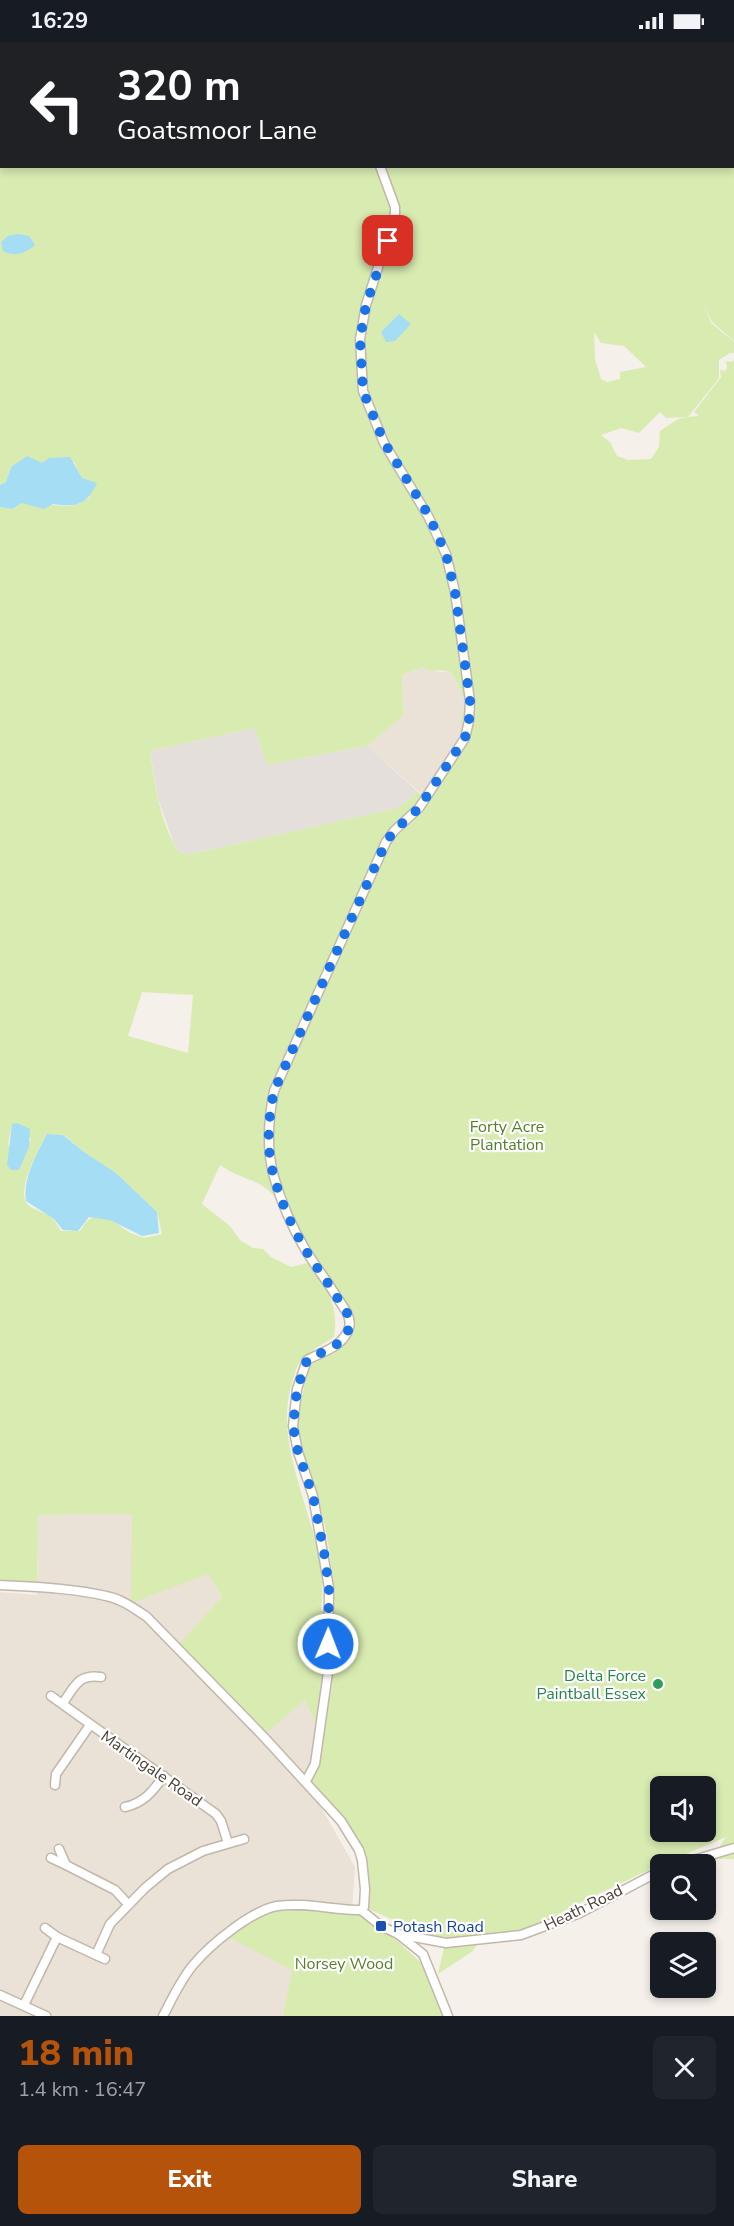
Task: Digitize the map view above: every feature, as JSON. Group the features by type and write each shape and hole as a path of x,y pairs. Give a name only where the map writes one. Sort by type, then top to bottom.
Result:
{"street":[{"path":"306,1781 315,1764 328,1671 329,1588 313,1496 298,1452 293,1426 297,1389 307,1360 338,1345 349,1328 350,1318 305,1250 283,1205 269,1159 270,1109 274,1091 386,842 394,831 419,808 465,738 470,701 455,592 446,554 429,516 384,442 363,391 360,339 366,305 395,214 395,207 381,168"},
{"path":"0,1585 108,1596 147,1617 306,1781 341,1821 359,1850 364,1874 362,1908"},
{"path":"63,1703 80,1679 87,1676 101,1677"},
{"name":"Martingale Road","path":"51,1696 216,1814 221,1821 228,1844"},
{"path":"55,1785 56,1774 90,1725"},
{"path":"125,1807 141,1802 150,1795 164,1776"},
{"path":"96,1955 111,1924 128,1904 168,1869 203,1851 244,1839"},
{"path":"714,1854 734,1848"},
{"path":"59,1849 66,1865"},
{"path":"51,1858 115,1890 128,1904"},
{"name":"Heath Road","path":"398,1934 446,1943 521,1935 580,1913 650,1876"},
{"path":"163,2016 194,1964 225,1935 265,1909 305,1905 362,1908 381,1926 398,1934 423,1954 448,2016"},
{"path":"45,1928 57,1937 105,1959"},
{"path":"24,2005 57,1937"},
{"path":"0,1995 46,2016"}],"shaded area":[{"path":"423,667 441,672 450,671 463,695 466,706 475,719 424,811 426,798 367,746 404,715 402,675"},
{"path":"255,728 267,765 367,746 418,792 398,808 191,854 179,852 173,842 158,798 150,751"},
{"path":"133,1513 208,1574 222,1597 177,1647 305,1699 319,1729 315,1764 306,1781 355,1867 352,1911 292,1970 283,2016 0,2016 0,1592 37,1595 38,1515"}],"green space":[{"name":"Forty Acre Plantation","path":"0,168 734,168 734,341 712,322 704,305 711,323 734,342 734,353 719,360 719,378 688,417 699,416 694,412 721,377 720,370 725,371 727,368 726,361 732,362 734,359 734,1859 716,1859 714,1854 726,1837 716,1841 716,1776 650,1776 650,1842 714,1842 686,1854 650,1854 650,1869 573,1906 521,1935 479,1940 473,1951 438,1974 445,1943 364,1907 362,1860 341,1821 306,1781 315,1764 319,1729 305,1700 263,1736 176,1647 222,1597 208,1574 131,1603 132,1514 38,1515 37,1588 19,1582 0,1581 0,507 12,509 22,503 69,506 79,504 90,497 74,462 11,467 6,482 0,485","holes":["594,332 601,343 624,346 646,367 620,372 620,379 607,382 601,379 595,359","660,412 666,418 687,417 678,419 660,431 659,447 651,459 628,460 617,456 610,442 601,435 621,428 639,433","423,667 428,670 450,671 464,702 460,724 467,728 473,722 424,811 390,842 279,1093 274,1111 271,1158 286,1204 305,1240 354,1316 354,1326 346,1341 310,1365 299,1416 298,1432 324,1522 332,1574 331,1685 328,1706 320,1727 328,1617 321,1609 322,1581 318,1552 294,1467 288,1439 287,1411 298,1365 310,1353 334,1337 333,1306 321,1280 308,1263 291,1267 271,1257 263,1249 253,1248 240,1240 230,1226 202,1204 220,1165 256,1182 274,1196 277,1193 265,1158 266,1120 386,842 426,798 418,792 398,808 191,854 179,852 163,816 150,751 255,728 267,765 367,746 404,715 402,675","142,992 193,995 188,1053 128,1036","12,1124 31,1138 19,1170 8,1144","47,1134 64,1135 84,1152 116,1173 157,1212 162,1234 144,1238 130,1233 110,1219 93,1217 80,1231 61,1231 50,1217 28,1205 24,1190 39,1149"]},
{"name":"Norsey Wood","path":"279,1906 361,1912 381,1926 430,1971 447,2016 283,2016 292,1970 225,1935"}],"water":[{"path":"18,234 29,236 35,245 19,254 3,251 1,242 8,236"},
{"path":"399,314 411,324 395,341 386,342 381,332"},
{"path":"27,456 42,463 49,458 70,457 82,478 97,483 85,501 75,505 53,504 44,509 22,503 12,509 0,507 0,485 6,482 11,467"},
{"path":"17,1123 30,1129 29,1147 19,1170 11,1170 7,1165 12,1124"},
{"path":"47,1134 63,1135 116,1173 157,1212 159,1233 142,1236 110,1220 89,1217 78,1231 63,1230 54,1219 26,1201 28,1175"}],"place":[{"name":"Delta Force Paintball Essex","path":"658,1684"},
{"name":"Potash Road","path":"381,1926"}],"route":[{"path":"328,1644 329,1588 324,1552 313,1496 298,1452 293,1426 297,1389 307,1360 338,1345 349,1328 350,1318 305,1250 283,1205 269,1159 270,1109 274,1091 386,842 394,831 419,808 465,738 470,701 455,592 446,554 429,516 384,442 363,391 360,339 366,305 388,241"}]}
